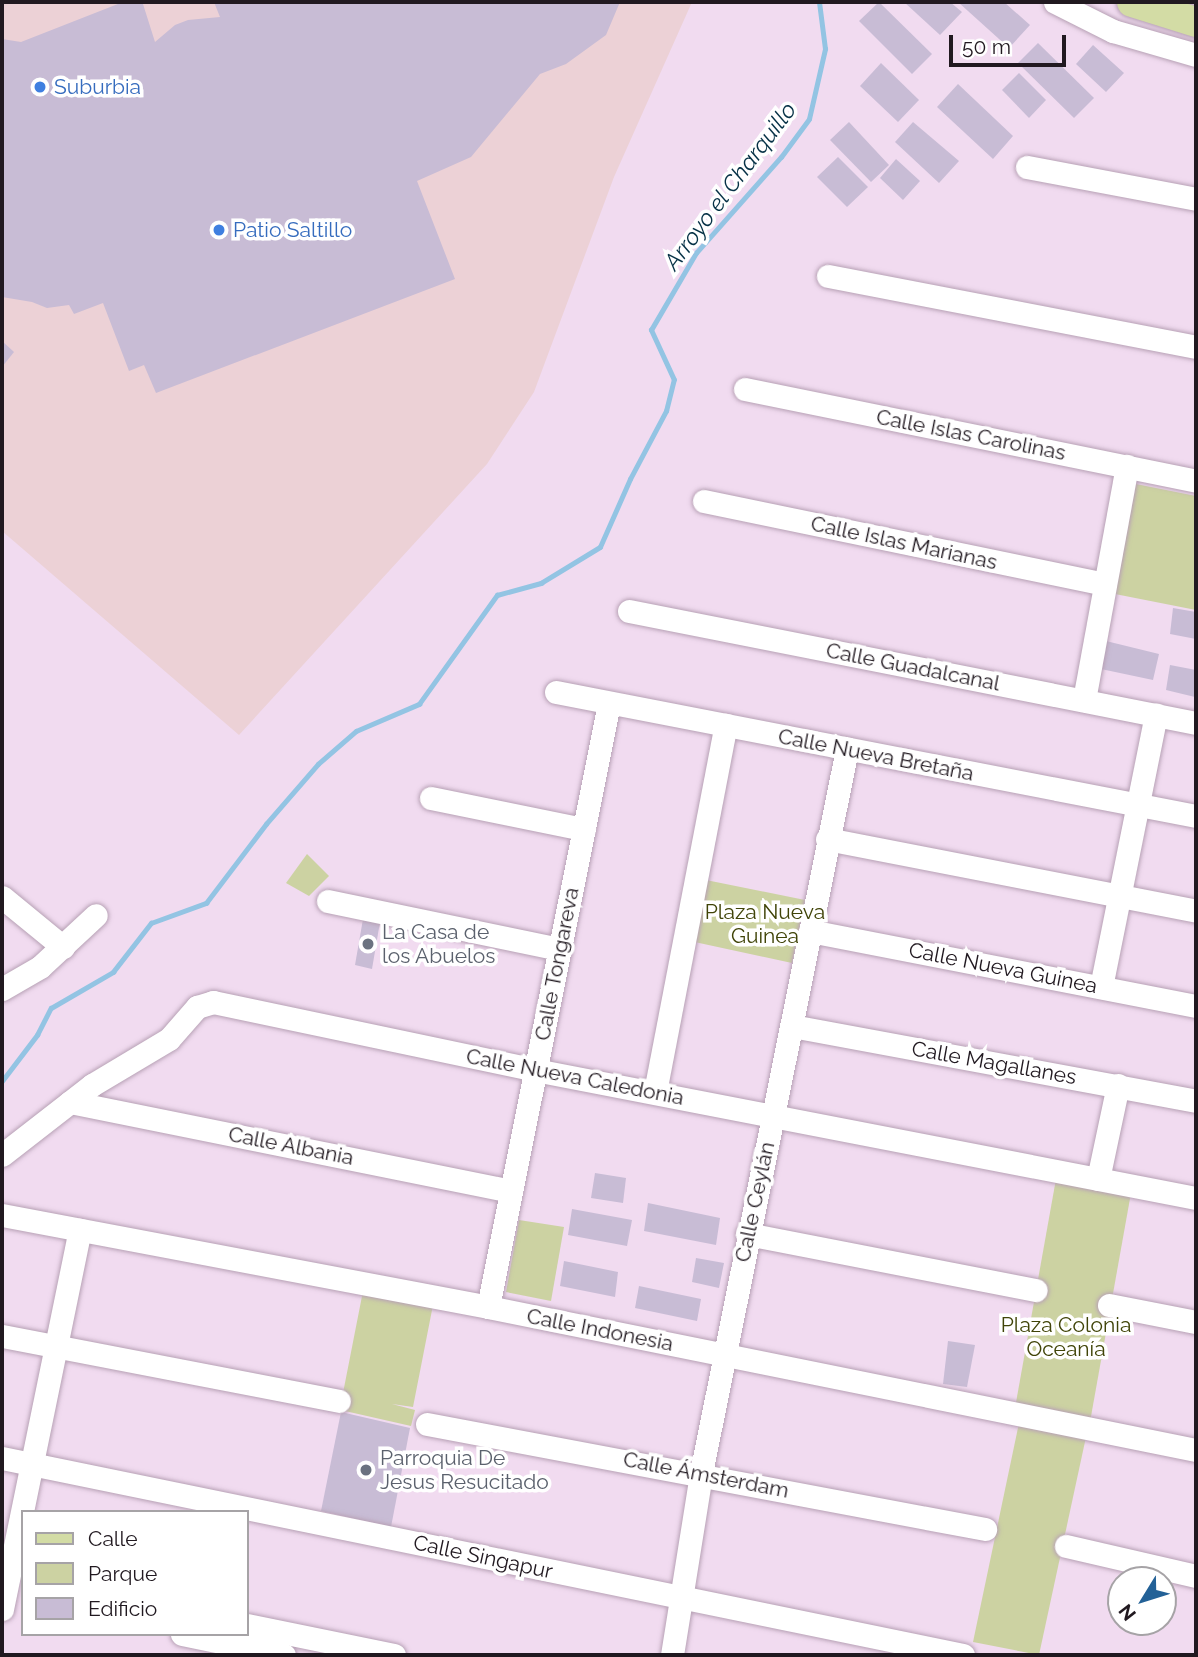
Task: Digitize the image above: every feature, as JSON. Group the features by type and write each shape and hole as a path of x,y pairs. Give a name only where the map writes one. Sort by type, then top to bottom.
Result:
{"main road":[{"path":"1132,2 1196,22"}],"street":[{"path":"1055,2 1113,31 1196,55"},
{"path":"1027,167 1196,199"},
{"path":"828,276 1196,347"},
{"name":"Calle Islas Carolinas","path":"745,389 1196,481"},
{"path":"1084,700 1127,466"},
{"name":"Calle Islas Marianas","path":"704,501 1105,584"},
{"name":"Calle Guadalcanal","path":"629,611 1196,723"},
{"name":"Calle Nueva Bretaña","path":"556,692 1196,816"},
{"name":"Calle Tongareva","path":"488,1307 609,703"},
{"path":"1101,987 1156,715"},
{"path":"655,1092 726,725"},
{"name":"Calle Ceylán","path":"672,1655 701,1473 726,1355 747,1234 847,749"},
{"path":"430,798 584,829"},
{"path":"827,839 1196,911"},
{"path":"2,897 63,947"},
{"path":"328,901 560,949"},
{"path":"2,989 30,973 63,947 96,915"},
{"name":"Calle Nueva Guinea","path":"810,931 1196,1006"},
{"name":"Calle Nueva Caledonia","path":"2,1155 92,1085 169,1039 197,1007 213,1002 536,1070 1196,1198"},
{"name":"Calle Magallanes","path":"792,1026 1196,1101"},
{"path":"1098,1179 1118,1085"},
{"name":"Calle Albania","path":"70,1102 511,1191"},
{"name":"Calle Indonesia","path":"2,1214 488,1307 1196,1450"},
{"path":"23,1510 80,1230"},
{"path":"747,1234 1036,1290"},
{"path":"1109,1305 1196,1322"},
{"path":"2,1336 339,1401"},
{"name":"Calle Ámsterdam","path":"427,1424 701,1473 985,1529"},
{"name":"Calle Singapur","path":"2,1458 964,1655"},
{"path":"9,1589 21,1521"},
{"path":"1066,1546 1196,1576"},
{"path":"248,1625 394,1655"},
{"path":"188,1636 208,1643 284,1655"}],"shaded area":[{"path":"2,2 692,2 614,177 534,392 487,464 239,735 2,531"}],"green space":[{"path":"1136,484 1196,496 1196,610 1115,594"},
{"path":"307,854 329,876 309,896 286,883"},
{"name":"Plaza Nueva Guinea","path":"701,879 805,900 792,963 690,941"},
{"name":"Plaza Colonia Oceanía","path":"1056,1179 1131,1193 1090,1422 1015,1408"},
{"path":"519,1220 564,1227 551,1301 506,1292"},
{"path":"363,1291 433,1305 413,1407 392,1404 415,1410 411,1426 345,1411 348,1394 343,1393"},
{"path":"1019,1423 1086,1437 1039,1655 973,1642"}],"building":[{"name":"Patio Saltillo","path":"123,2 143,4 155,42 175,25 188,20 220,17 214,2 620,2 606,35 566,64 540,74 471,157 417,181 455,279 156,393 144,365 129,371 103,303 74,314 69,305 47,308 32,302 2,297 2,39 21,42"},
{"path":"879,2 932,54 912,74 859,21"},
{"path":"904,2 950,2 962,12 940,35"},
{"path":"958,2 1004,2 1030,25 1009,48"},
{"path":"1038,43 1094,98 1074,118 1018,63"},
{"path":"1093,45 1124,73 1106,92 1076,64"},
{"path":"881,63 919,100 898,122 860,86"},
{"path":"1019,73 1046,100 1029,118 1002,90"},
{"path":"958,84 1013,136 993,159 937,107"},
{"path":"849,122 889,165 871,182 830,140"},
{"path":"913,122 959,161 939,183 895,142"},
{"path":"838,157 868,187 847,207 817,177"},
{"path":"896,159 920,181 903,200 880,178"},
{"path":"2,341 14,352 2,367"},
{"path":"1173,608 1196,612 1196,639 1170,634"},
{"path":"1106,641 1159,654 1153,680 1101,669"},
{"path":"1170,665 1196,670 1195,697 1166,690"},
{"name":"La Casa de los Abuelos","path":"363,919 380,922 372,969 355,965"},
{"path":"595,1173 626,1178 623,1203 591,1198"},
{"path":"648,1203 720,1218 716,1245 644,1231"},
{"path":"572,1209 632,1220 627,1246 568,1235"},
{"path":"696,1258 724,1263 719,1288 692,1282"},
{"path":"564,1261 618,1272 615,1297 560,1286"},
{"path":"639,1286 701,1299 697,1321 635,1308"},
{"path":"948,1341 975,1345 967,1387 943,1384"},
{"name":"Parroquia De Jesus Resucitado","path":"341,1412 410,1428 391,1527 321,1511"}],"waterway":[{"name":"Arroyo el Charquillo","path":"2,1081 37,1035 51,1008 113,972 151,923 206,903 266,824 318,764 356,731 419,704 497,595 541,583 600,547 630,479 666,411 674,380 651,330 696,253 781,157 809,119 825,49 819,2"}],"place":[{"name":"Suburbia","path":"40,87"},
{"name":"Patio Saltillo","path":"219,230"},
{"name":"La Casa de los Abuelos","path":"368,944"},
{"name":"Parroquia De Jesus Resucitado","path":"366,1470"}]}
